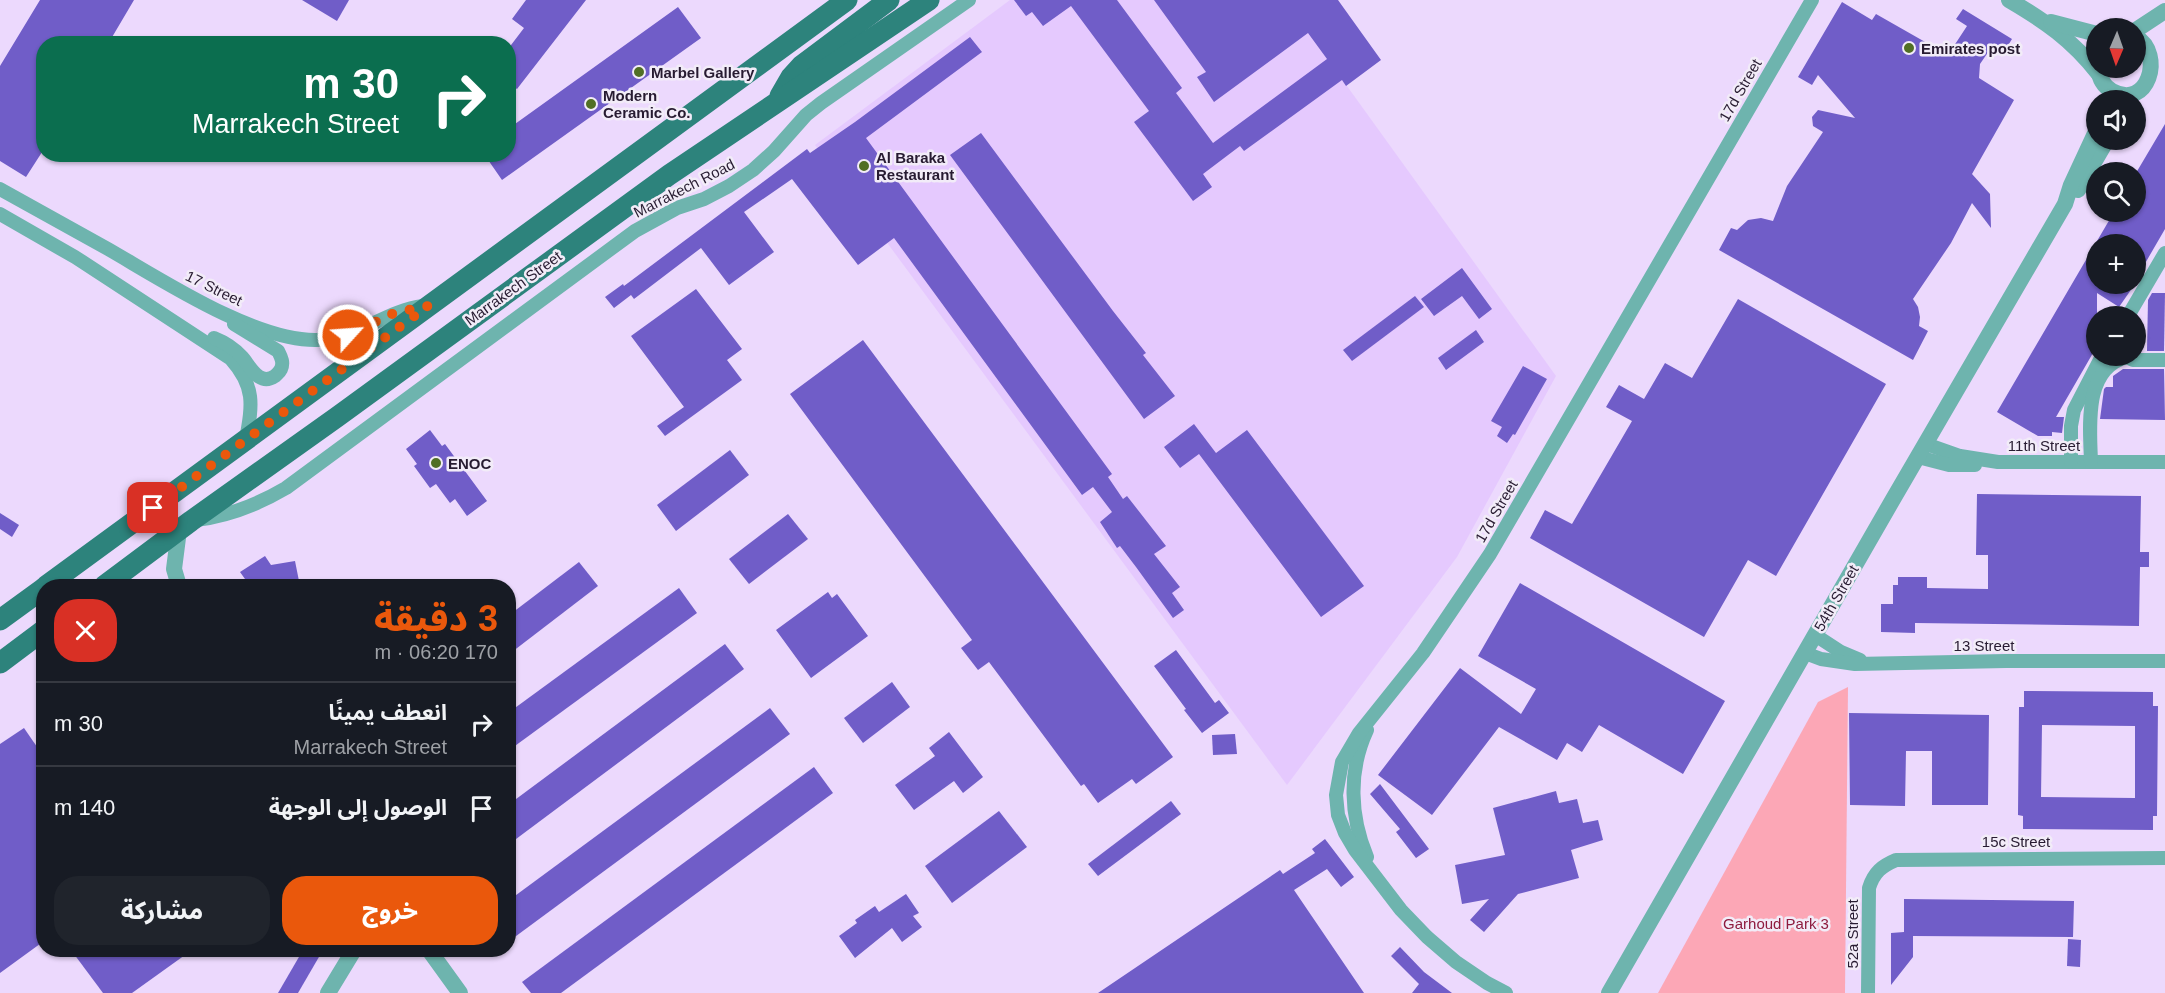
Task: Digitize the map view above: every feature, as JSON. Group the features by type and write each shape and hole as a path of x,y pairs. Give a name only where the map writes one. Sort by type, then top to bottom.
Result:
{"main road":[{"path":"56,579 847,0"},
{"path":"777,102 787,83 801,66 889,0"},
{"name":"Marrakech Street","path":"113,579 669,175 929,0"},
{"path":"0,620 36,594"},
{"path":"0,663 36,636"}],"street":[{"name":"Marrakech Road","path":"185,525 241,511 286,488 635,231 677,208 704,199 753,170 774,151 806,115 821,103 969,0"},
{"name":"17d Street","path":"1506,993 1456,962 1427,937 1401,910 1379,881 1345,833 1338,815 1336,795 1342,762 1349,746 1423,653 1490,554 1812,0"},
{"path":"2009,0 2039,17 2073,44 2086,58"},
{"path":"2146,23 2165,11"},
{"path":"2039,17 2086,32"},
{"path":"2146,43 2155,54 2157,65"},
{"path":"2143,90 2152,81 2165,48"},
{"path":"2103,78 2112,90"},
{"name":"54th Street","path":"2065,204 2087,150"},
{"name":"54th Street","path":"1609,993 2065,204 2084,183 2102,150"},
{"name":"17 Street","path":"0,189 208,305 276,333 315,340 348,335 394,313 428,306"},
{"path":"0,214 75,257 231,359 242,371 249,386 252,402 246,442"},
{"path":"2134,306 2165,253"},
{"path":"192,332 211,336 230,346 241,356 255,375 262,379 278,374 282,366 282,358 278,351 208,305"},
{"path":"2146,360 2165,360"},
{"path":"2072,462 2071,426 2074,410 2097,366"},
{"path":"2091,462 2091,410 2099,378 2108,366"},
{"name":"11th Street","path":"1922,450 1933,462 1966,466 1998,462 2165,462"},
{"path":"177,579 174,568 185,525"},
{"path":"1815,635 1841,652 1871,662"},
{"name":"13 Street","path":"1805,653 1837,662 2165,661"},
{"name":"15c Street","path":"1873,876 1883,866 1896,860 1911,858 2165,858"},
{"name":"52a Street","path":"1868,993 1868,902 1873,876"},
{"path":"328,993 351,957"},
{"path":"434,957 460,993"}],"shaded area":[{"path":"1010,0 1285,0 1556,376 1457,557 1287,785 815,145"}],"green space":[{"name":"Garhoud Park 3","path":"1848,687 1845,993 1658,993 1818,702"}],"building":[{"path":"40,0 134,0 113,36 36,36 36,161 26,177 0,161 0,66"},
{"path":"302,0 349,0 337,21"},
{"path":"526,0 586,0 517,89 516,38 524,28 512,19"},
{"path":"1014,0 1117,0 1182,88 1176,93 1213,143 1327,59 1308,33 1214,102 1197,77 1206,72 1154,0 1338,0 1381,60 1346,86 1342,80 1244,151 1240,146 1203,174 1212,187 1193,201 1134,122 1149,111 1071,6 1043,26 1032,12 1026,16"},
{"path":"1842,2 1872,20 1876,14 1948,55 1967,26 1956,19 1963,9 2012,39 2004,52 1993,45 1980,64 1979,78 2014,100 1972,174 1990,194 1991,228 1972,203 1951,243 1913,299 1918,307 1919,326 1928,331 1913,360 1719,250 1731,228 1737,230 1748,220 1761,218 1773,221 1787,186 1823,132 1813,126 1812,117 1818,110 1855,118 1818,75 1812,85 1798,77"},
{"path":"678,7 701,38 502,180 490,162 516,162 516,123"},
{"path":"970,37 982,52 866,138 1112,474 1108,477 1123,499 1127,496 1166,546 1154,554 1180,587 1172,593 1184,610 1173,618 1120,546 1117,548 1100,522 1112,512 1093,487 1082,495 894,238 858,265 792,179 744,212 774,252 729,285 701,248 634,299 631,295 614,308 605,297 623,284 624,286 807,149 810,153"},
{"path":"2165,124 2165,229 2146,262 2146,234 2101,234 2108,222 2146,222 2146,162 2143,162"},
{"path":"981,133 1146,353 1143,355 1175,396 1144,419 950,155"},
{"path":"2086,260 2086,294 2097,294 2097,306 2086,306 2086,365 2056,417 2064,417 2062,433 2052,432 2052,436 2038,436 1997,412"},
{"path":"1462,268 1492,309 1479,319 1462,296 1434,316 1421,299"},
{"path":"696,289 742,349 727,360 742,380 665,436 657,426 684,407 631,336"},
{"path":"2152,293 2165,293 2164,351 2147,351 2148,300"},
{"path":"2099,294 2128,294 2117,306"},
{"path":"1415,296 1424,307 1352,361 1343,350"},
{"path":"1738,299 1886,384 1776,576 1748,560 1704,637 1530,538 1545,510 1572,524 1632,421 1606,407 1619,385 1644,399 1665,363 1692,378"},
{"path":"1476,330 1484,342 1446,370 1438,358"},
{"path":"863,340 1173,757 1136,784 1132,779 1098,803 1084,784 1081,786 989,662 978,670 961,648 972,640 790,394"},
{"path":"1523,366 1547,379 1515,435 1513,434 1507,443 1497,436 1502,427 1491,421"},
{"path":"2123,369 2164,369 2165,420 2100,419 2104,389 2113,387 2113,376"},
{"path":"1194,424 1216,453 1247,430 1364,586 1321,617 1199,454 1180,468 1164,447"},
{"path":"430,430 442,446 445,444 487,501 467,516 455,499 450,503 436,484 430,488 414,466 417,464 406,449"},
{"path":"730,450 749,475 676,531 657,505"},
{"path":"1977,494 2141,496 2140,552 2149,552 2149,567 2140,567 2139,626 1915,623 1915,633 1881,632 1881,604 1893,604 1893,585 1898,585 1898,577 1927,577 1927,588 1988,589 1988,555 1976,555"},
{"path":"0,513 19,525 12,537 0,529"},
{"path":"788,514 808,539 749,584 729,559"},
{"path":"265,556 271,565 295,561 299,579 245,579 240,572"},
{"path":"579,562 598,586 516,649 516,610"},
{"path":"1520,583 1725,701 1683,774 1599,725 1582,752 1567,743 1557,760 1499,727 1432,815 1378,775 1460,668 1521,714 1536,689 1478,656"},
{"path":"679,588 697,613 516,745 516,707"},
{"path":"828,592 832,598 837,594 868,636 811,678 776,630"},
{"path":"725,644 744,669 516,839 516,799"},
{"path":"1176,650 1215,703 1219,700 1229,713 1202,733 1154,666"},
{"path":"892,682 910,707 863,743 844,718"},
{"path":"2024,691 2153,692 2153,706 2158,706 2157,816 2153,816 2153,830 2023,829 2023,816 2018,815 2019,707 2024,707","holes":["2042,725 2135,726 2135,798 2041,797"]},
{"path":"770,708 790,734 516,936 516,895"},
{"path":"1849,713 1989,715 1988,805 1932,805 1932,751 1906,751 1905,806 1850,805"},
{"path":"24,728 36,745 36,947 0,973 0,744"},
{"path":"949,732 983,777 963,793 954,781 914,810 895,785 935,756 929,748"},
{"path":"1235,734 1237,754 1213,755 1212,735"},
{"path":"814,767 833,793 561,993 531,993 522,982"},
{"path":"1380,784 1429,849 1416,858 1396,832 1400,829 1370,794"},
{"path":"1556,791 1559,803 1577,799 1583,823 1598,820 1603,840 1571,850 1579,878 1518,894 1484,932 1470,920 1489,899 1462,904 1455,865 1505,855 1493,808"},
{"path":"1171,801 1181,814 1098,876 1088,864"},
{"path":"999,811 1027,847 952,903 925,866"},
{"path":"1325,839 1354,877 1341,887 1327,869 1294,890 1364,993 1098,993 1280,870 1283,874 1315,853 1312,849"},
{"path":"906,894 919,913 913,916 922,927 902,942 892,928 855,958 839,936 857,923 855,920 875,906 879,912"},
{"path":"1904,899 2074,901 2073,937 1913,936 1913,957 1891,985 1891,933 1904,932"},
{"path":"2068,939 2081,940 2080,967 2067,966"},
{"path":"1400,947 1424,972 1452,993 1412,993 1419,984 1391,956"},
{"path":"76,957 182,957 132,993 103,993"},
{"path":"299,957 319,957 298,993 278,993"}],"place":[{"name":"Emirates post","path":"1909,48"},
{"name":"Marbel Gallery","path":"639,72"},
{"name":"Modern Ceramic Co.","path":"591,104"},
{"name":"Al Baraka Restaurant","path":"864,166"},
{"name":"ENOC","path":"436,463"}],"route":[{"path":"153,508 246,442 428,306 394,313 348,335"}]}
